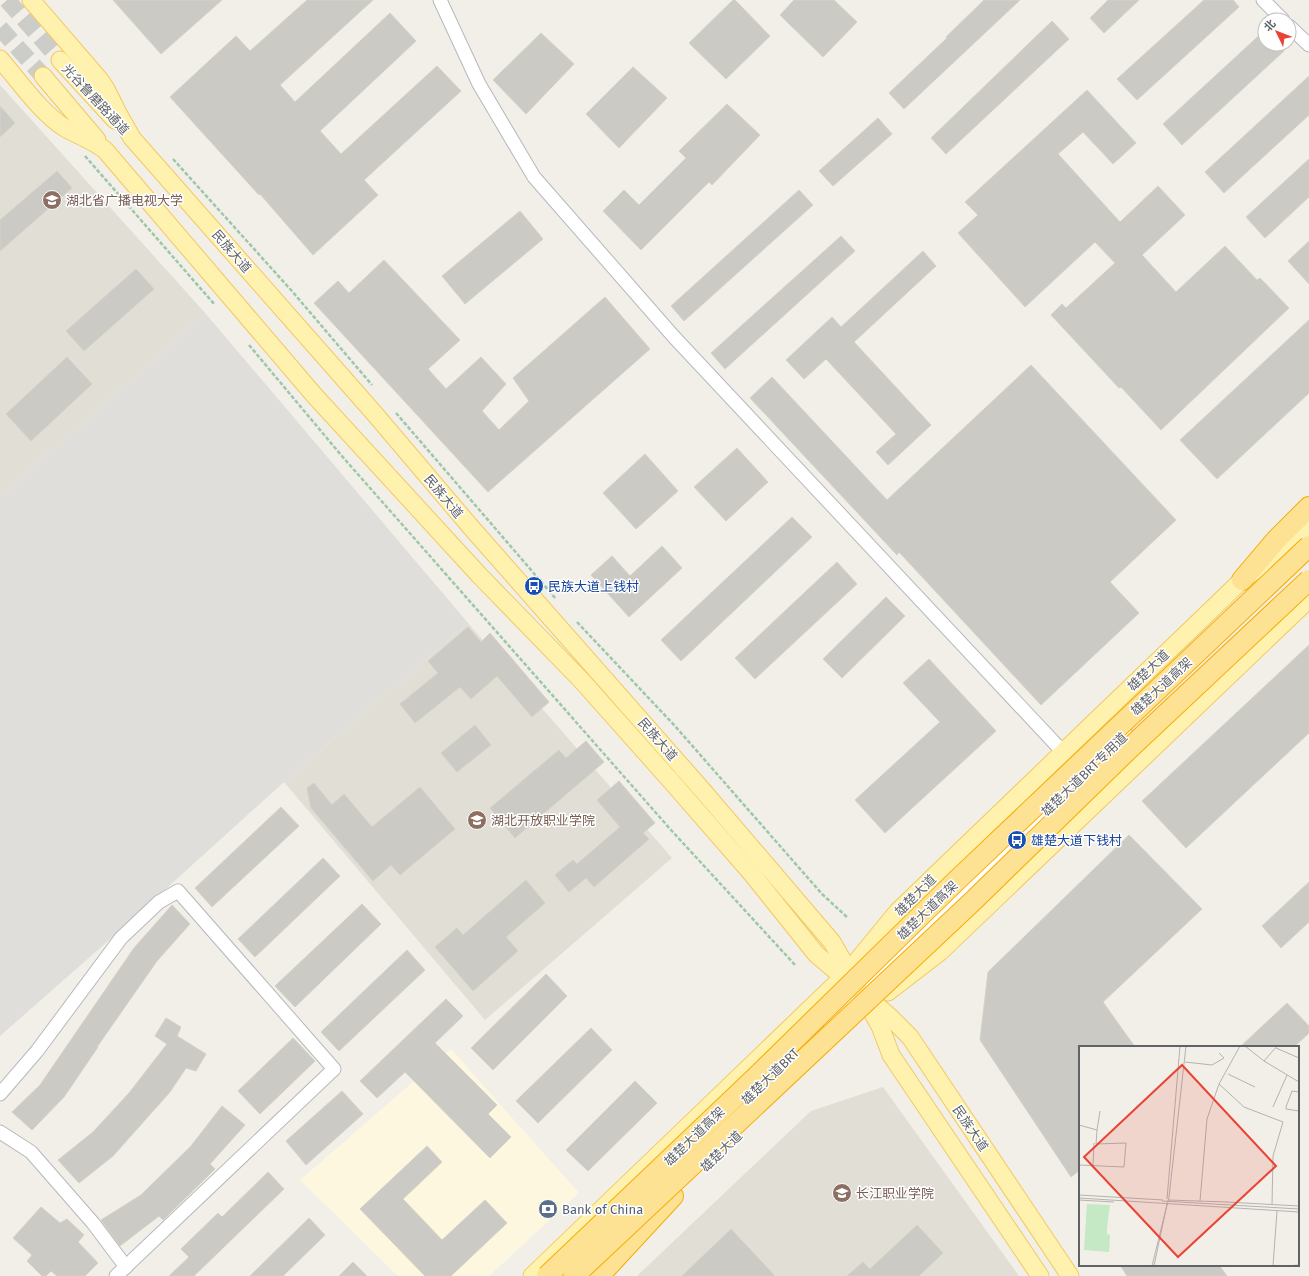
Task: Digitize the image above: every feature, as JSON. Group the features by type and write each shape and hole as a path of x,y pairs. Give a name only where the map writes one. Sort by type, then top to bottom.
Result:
{"highway":[{"path":"1242,580 1276,540 1309,507"},
{"name":"雄楚大道高架","path":"547,1276 761,1072 955,882 1309,546"},
{"name":"雄楚大道高架","path":"574,1276 973,901 1132,746 1309,580"},
{"path":"599,1276 673,1196"}],"main road":[{"name":"民族大道","path":"31,0 100,80 132,138 374,413 469,525 709,798 832,942 846,974 871,1005 910,1037 1070,1276"},
{"name":"民族大道","path":"0,59 41,107 54,119 65,128 92,141 105,150 314,395 480,576 582,681 747,869 816,954 846,974"},
{"name":"光谷鲁磨路通道","path":"60,60 132,138"},
{"name":"光谷鲁磨路通道","path":"43,76 105,150"},
{"name":"雄楚大道","path":"532,1276 846,974 898,911 1242,580 1285,549 1309,527"},
{"name":"雄楚大道","path":"589,1276 871,1005 940,952 1309,599"},
{"name":"民族大道","path":"871,1005 891,1055 1040,1276"}],"street":[{"path":"440,0 479,84 534,177 674,337 1063,752"},
{"path":"1263,0 1275,12"},
{"path":"1297,34 1309,45"},
{"name":"雄楚大道BRT专用道","path":"859,991 1309,558"},
{"path":"0,1094 37,1051 121,938 160,902 178,891 334,1069 116,1276"},
{"name":"雄楚大道BRT","path":"559,1276 859,991"},
{"path":"1,1134 31,1152 93,1223 126,1267"}],"path":[{"path":"80,150 217,307"},
{"path":"170,156 291,290 375,389"},
{"path":"247,342 347,461 671,830 796,966"},
{"path":"396,412 561,604"},
{"path":"577,622 675,726 822,894 848,918"}],"shaded area":[{"name":"湖北省广播电视大学","path":"0,85 206,314 0,497"},
{"path":"206,314 468,623 284,782 116,934 0,1036 0,497"},
{"name":"湖北开放职业学院","path":"468,623 672,858 485,1020 284,782"},
{"path":"451,1049 579,1193 489,1276 398,1276 300,1180"},
{"name":"长江职业学院","path":"883,1087 1019,1276 637,1276 811,1111"}],"building":[{"path":"113,0 222,0 161,54"},
{"path":"307,0 373,0 280,85 295,102 390,13 416,41 320,131 341,154 437,66 461,91 364,180 378,195 313,255 260,194 259,195 170,97 236,36 250,51"},
{"path":"733,0 735,0 770,36 726,79 689,43"},
{"path":"794,0 834,0 857,22 823,57 780,15"},
{"path":"984,0 1020,0 904,109 889,93 947,38 946,37"},
{"path":"1108,0 1139,0 1104,33 1090,18"},
{"path":"1204,0 1233,0 1239,7 1137,100 1117,79"},
{"path":"1052,21 1069,39 946,154 931,138"},
{"path":"541,33 574,64 526,114 493,80"},
{"path":"1257,37 1257,52 1283,52 1182,145 1163,124"},
{"path":"633,67 667,98 619,148 586,114"},
{"path":"1309,76 1309,115 1224,193 1205,172"},
{"path":"1087,90 1136,143 1113,164 1083,132 1058,154 1120,222 1158,186 1185,215 1142,255 1176,292 1225,246 1257,280 1260,278 1289,308 1161,430 1121,387 1119,388 1051,315 1062,304 1066,308 1115,263 1095,242 1025,307 958,233 978,215 965,202"},
{"path":"727,104 760,135 712,185 709,182 641,250 603,211 624,190 639,205 686,158 679,151"},
{"path":"0,106 15,123 0,137"},
{"path":"878,118 892,134 833,186 819,171"},
{"path":"1309,159 1309,197 1265,238 1246,217"},
{"path":"57,171 72,188 0,251 0,220"},
{"path":"799,190 813,205 684,321 671,306"},
{"path":"520,211 543,239 465,304 442,276"},
{"path":"841,236 855,251 725,369 711,353"},
{"path":"1309,241 1309,284 1288,261"},
{"path":"923,251 936,266 854,342 931,425 888,465 876,452 896,434 826,359 804,379 786,360 832,317 841,327"},
{"path":"384,260 460,340 428,369 446,389 481,357 506,384 482,411 499,430 529,401 513,378 605,297 650,349 488,492 314,303 338,281 349,293"},
{"path":"136,269 154,289 84,351 66,331"},
{"path":"1309,320 1309,393 1217,479 1180,440"},
{"path":"67,357 92,384 31,441 6,414"},
{"path":"1031,365 1176,520 1110,582 1139,613 1041,705 899,552 897,555 750,398 772,377 887,500"},
{"path":"737,448 768,482 726,521 694,487"},
{"path":"645,454 678,491 636,529 603,493"},
{"path":"792,517 812,537 681,661 661,640"},
{"path":"662,546 682,568 629,617 591,575 612,556 630,576"},
{"path":"837,562 857,584 755,679 735,658"},
{"path":"886,597 905,616 842,678 823,659"},
{"path":"468,627 481,642 490,633 549,702 532,717 497,676 471,699 460,687 415,723 400,704 438,673 428,661"},
{"path":"1309,645 1309,733 1186,848 1142,801"},
{"path":"929,659 996,731 885,833 855,800 940,722 903,683"},
{"path":"475,725 491,745 457,772 441,753"},
{"path":"586,741 604,762 515,838 490,808 559,750 566,758"},
{"path":"619,781 655,823 643,833 649,839 594,887 586,878 569,892 555,875 573,860 577,864 620,827 597,800"},
{"path":"314,783 332,805 344,794 372,827 420,787 455,829 400,875 391,865 373,881 311,808 307,788"},
{"path":"281,807 299,826 212,907 195,888"},
{"path":"1129,835 1202,909 1103,1002 1134,1046 1079,1046 1079,1171 1071,1177 980,1040 988,972"},
{"path":"323,858 340,876 255,957 238,939"},
{"path":"526,880 545,903 506,937 518,951 473,991 435,947 457,928 463,935"},
{"path":"1309,882 1309,922 1281,948 1262,926"},
{"path":"362,904 381,924 295,1007 275,986"},
{"path":"172,905 190,924 157,961 64,1097 32,1130 12,1112 40,1085 134,948"},
{"path":"407,950 425,970 339,1051 321,1032"},
{"path":"546,974 567,996 493,1070 471,1048"},
{"path":"446,999 463,1016 435,1043 497,1105 488,1114 511,1137 490,1158 405,1072 377,1098 360,1081"},
{"path":"1287,1003 1309,1026 1309,1033 1295,1046 1241,1046"},
{"path":"166,1018 181,1027 177,1036 206,1054 196,1071 186,1068 170,1092 113,1156 79,1183 58,1160 93,1132 129,1093 167,1044 155,1036"},
{"path":"591,1028 612,1050 538,1123 516,1101"},
{"path":"293,1038 315,1061 260,1114 238,1091"},
{"path":"635,1081 657,1103 588,1171 566,1150"},
{"path":"342,1091 363,1114 306,1165 286,1141"},
{"path":"222,1106 245,1125 210,1164 215,1169 163,1220 159,1216 120,1246 101,1220 141,1195 191,1146"},
{"path":"427,1146 442,1162 403,1199 442,1240 485,1200 507,1223 451,1276 425,1276 360,1209"},
{"path":"268,1172 284,1189 194,1276 169,1276 189,1257 181,1249 218,1213 222,1217"},
{"path":"41,1207 60,1223 67,1219 84,1235 78,1242 98,1263 85,1276 57,1276 51,1271 46,1276 42,1276 27,1261 32,1255 13,1238"},
{"path":"309,1218 325,1235 283,1276 250,1276"},
{"path":"917,1225 943,1253 919,1276 847,1276 863,1262 870,1269"},
{"path":"731,1229 775,1276 682,1276"},
{"path":"353,1262 367,1276 339,1276"},
{"path":"1121,1266 1220,1266 1227,1276 1127,1276"}],"tunnel":[{"path":"7,0 60,60"},
{"path":"0,28 43,76"}],"place":[{"name":"湖北省广播电视大学","path":"52,200"},
{"name":"民族大道上钱村","path":"534,586"},
{"name":"湖北开放职业学院","path":"477,820"},
{"name":"雄楚大道下钱村","path":"1017,840"},
{"name":"长江职业学院","path":"842,1193"},
{"name":"Bank of China","path":"548,1209"}]}
